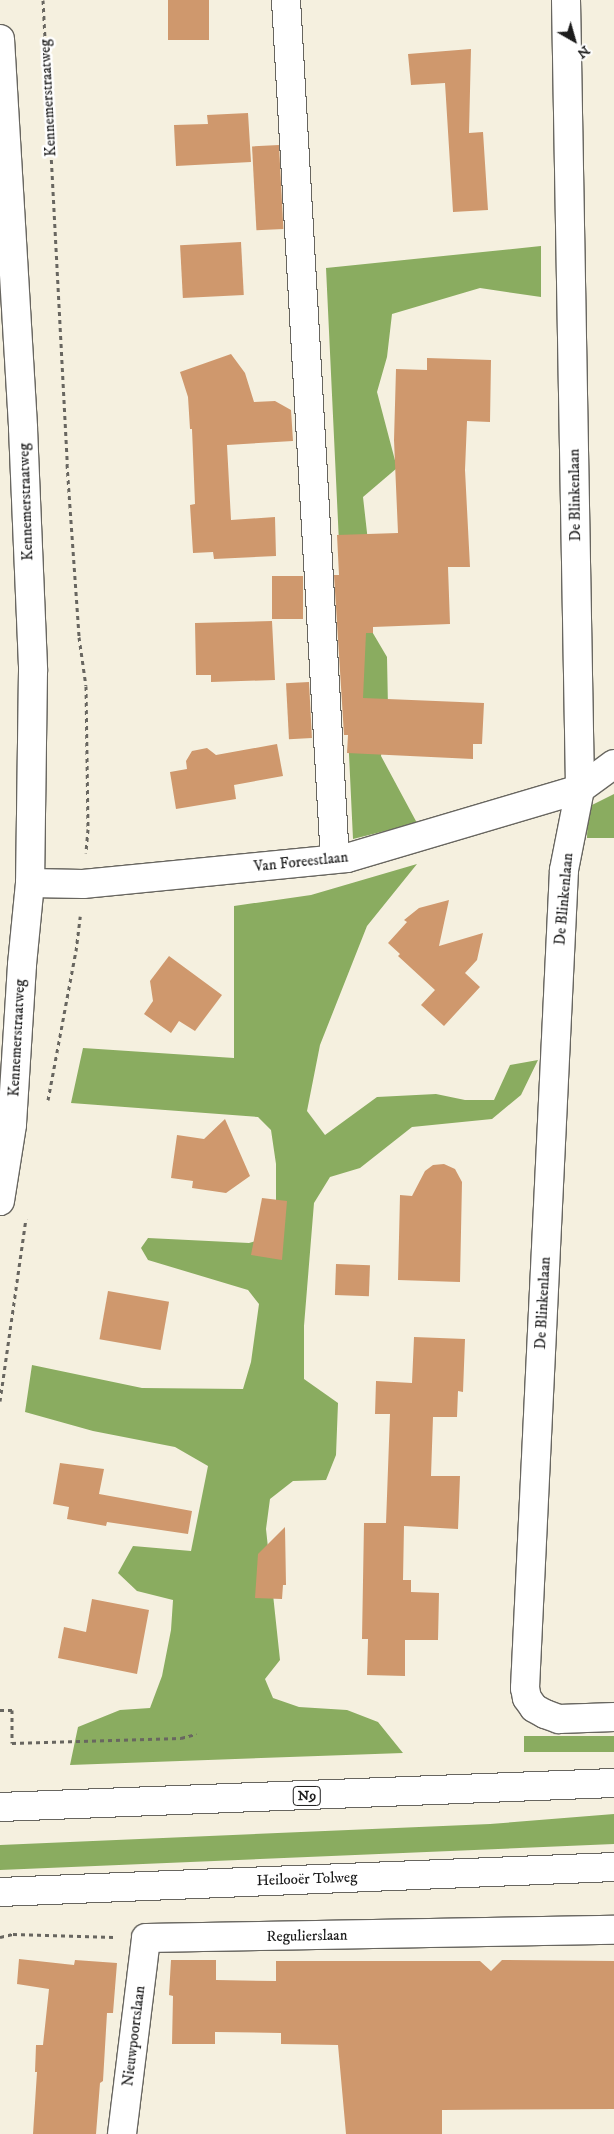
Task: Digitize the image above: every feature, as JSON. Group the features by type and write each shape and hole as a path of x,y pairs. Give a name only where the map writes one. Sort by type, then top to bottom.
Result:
{"main road":[{"path":"286,0 335,859"},
{"name":"De Blinkenlaan","path":"566,0 580,790 564,870 525,1688 527,1698 534,1708 559,1719 614,1717"},
{"name":"Kennemerstraatweg","path":"0,39 23,428 33,660 30,884 22,965 12,1125 0,1201"},
{"name":"Van Foreestlaan","path":"30,884 83,884 347,858 580,790 614,764"},
{"name":"Kennemerstraatweg","path":"0,1049 22,965"},
{"name":"N9","path":"0,1807 614,1783"},
{"name":"Heilooër Tolweg","path":"0,1892 614,1867"},
{"name":"Regulierslaan","path":"146,1938 614,1930"},
{"name":"Nieuwpoortslaan","path":"122,2134 146,1938"}],"path":[{"name":"Kennemerstraatweg","path":"43,0 66,454 79,637 86,686 88,829 83,884"},
{"path":"0,1710 12,1710 12,1743 181,1738 196,1734"},
{"path":"0,1938 13,1934 146,1938"}],"green space":[{"path":"541,246 541,297 480,288 392,314 387,357 377,392 397,468 363,497 374,595 364,618 387,657 388,708 381,756 417,823 353,839 326,268"},
{"path":"614,794 614,838 587,838 588,807"},
{"path":"417,864 367,926 320,1045 307,1111 325,1135 377,1097 436,1094 465,1100 494,1100 510,1065 538,1060 521,1095 492,1119 412,1127 360,1168 330,1177 314,1203 304,1326 304,1379 338,1403 336,1455 326,1480 293,1481 270,1499 266,1529 280,1660 265,1679 273,1698 299,1707 347,1710 378,1722 403,1753 70,1765 78,1727 120,1710 150,1708 162,1676 171,1630 173,1600 137,1591 118,1573 133,1546 191,1551 208,1466 175,1447 93,1431 25,1412 32,1365 142,1388 243,1389 251,1362 259,1304 248,1290 148,1260 141,1248 148,1238 249,1243 269,1237 276,1218 276,1164 271,1130 258,1117 71,1103 83,1048 234,1058 234,906 311,895"},
{"path":"524,1736 614,1736 614,1752 524,1752"},
{"path":"614,1814 614,1844 0,1870 0,1845 490,1824"}],"building":[{"path":"168,0 209,0 209,40 168,40"},
{"path":"471,49 469,133 483,132 488,210 453,212 445,83 411,85 408,54"},
{"path":"248,113 251,162 176,166 174,125 208,124 207,115"},
{"path":"279,145 283,229 256,230 252,146"},
{"path":"241,242 244,295 183,298 180,245"},
{"path":"231,354 245,373 254,402 275,401 291,410 293,441 227,445 231,520 275,517 276,556 214,559 213,552 193,553 190,505 195,504 192,429 190,429 188,397 180,372"},
{"path":"427,358 491,360 490,422 467,421 465,470 470,567 448,567 450,624 373,627 373,633 366,633 363,698 484,703 482,744 473,744 473,759 347,753 348,735 344,735 334,575 339,575 337,535 398,533 394,440 396,369 427,370"},
{"path":"272,576 303,576 303,619 272,619"},
{"path":"272,621 275,680 211,682 211,675 196,675 195,623"},
{"path":"309,682 312,738 289,739 286,683"},
{"path":"277,744 283,776 234,785 236,799 176,809 170,772 187,769 186,761 192,751 207,748 216,755"},
{"path":"449,900 439,946 483,933 477,960 465,973 480,987 444,1026 421,1005 435,990 398,956 400,954 388,943 407,922 404,920 419,908"},
{"path":"169,956 222,995 195,1031 179,1021 171,1033 144,1014 153,1001 150,981"},
{"path":"225,1119 250,1176 226,1193 192,1188 193,1181 171,1178 177,1135 204,1139"},
{"path":"444,1164 455,1169 462,1182 460,1282 398,1280 400,1195 412,1196 425,1171 433,1165"},
{"path":"262,1198 287,1201 282,1260 251,1255"},
{"path":"336,1264 370,1265 369,1296 335,1295"},
{"path":"108,1291 169,1302 161,1350 99,1339"},
{"path":"414,1337 465,1339 463,1392 458,1391 457,1417 433,1417 431,1476 460,1476 458,1529 404,1526 403,1580 411,1580 411,1592 439,1593 438,1640 405,1640 405,1676 367,1675 368,1639 362,1639 364,1523 386,1523 390,1414 375,1414 376,1381 412,1383"},
{"path":"60,1463 104,1469 99,1494 192,1511 188,1534 107,1522 106,1526 67,1519 69,1507 53,1504"},
{"path":"285,1527 286,1585 283,1585 282,1599 255,1598 258,1554"},
{"path":"92,1599 149,1610 137,1674 58,1658 64,1627 86,1632"},
{"path":"19,1959 74,1965 75,1960 117,1963 113,2013 107,2013 103,2081 100,2083 96,2134 33,2134 37,2072 35,2072 36,2045 43,2045 49,1989 17,1984"},
{"path":"171,1960 216,1960 216,1980 276,1981 276,1961 480,1961 491,1971 502,1960 614,1961 614,2109 442,2110 442,2134 346,2134 338,2045 281,2044 281,2033 215,2032 215,2044 172,2044 173,1996 169,1995"}]}
